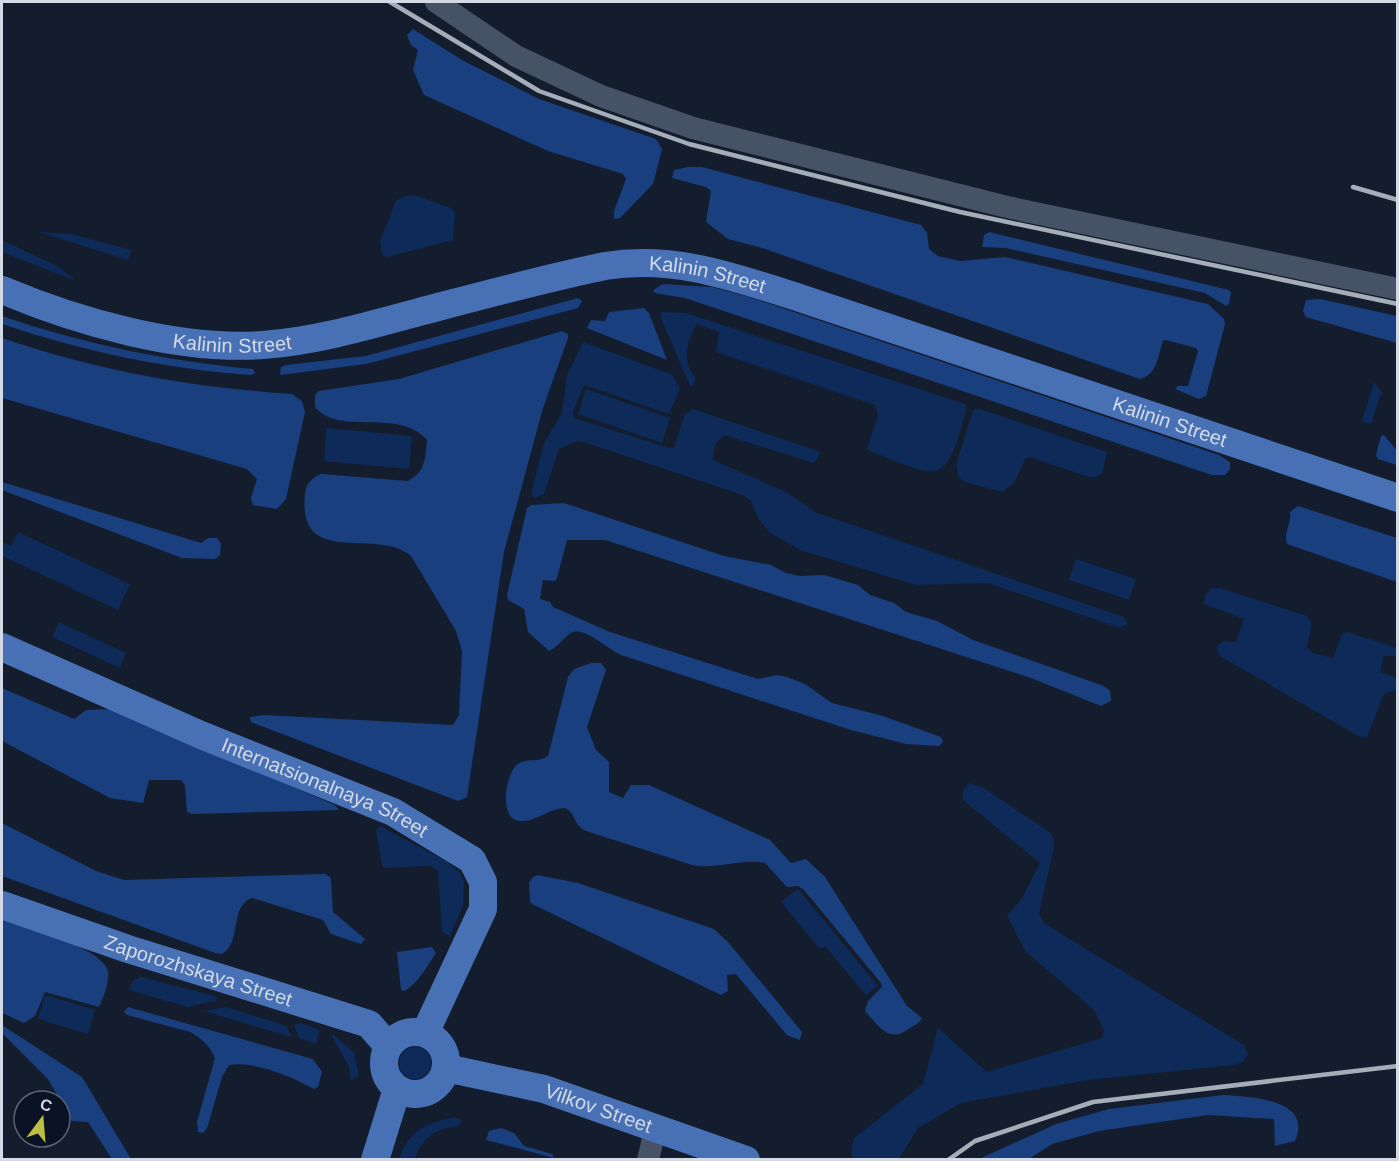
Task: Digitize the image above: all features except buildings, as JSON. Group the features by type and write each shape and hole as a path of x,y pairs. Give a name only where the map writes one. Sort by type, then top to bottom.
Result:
{"main road":[{"name":"Kalinin Street","path":"2,290 69,314 143,334 192,341 255,345 319,338 605,266 632,263 680,264 717,272 784,293 1398,498"},
{"name":"Internatsionalnaya Street","path":"2,647 191,730 393,812 472,860 483,882 483,909 425,1033"},
{"name":"Zaporozhskaya Street","path":"2,905 128,949 369,1024 388,1046"},
{"path":"407,1033 425,1033 440,1044 446,1055 446,1068 441,1081 431,1090 410,1094 397,1089 387,1077 384,1070 388,1046 407,1033"},
{"name":"Vilkov Street","path":"446,1068 495,1076 544,1089 656,1126 746,1160"},
{"path":"375,1160 397,1089"}],"street":[{"path":"436,2 516,56 601,96 693,128 1006,207 1398,289"},
{"path":"648,1160 656,1126"}],"shaded area":[{"path":"413,29 462,60 539,99 656,139 662,149 653,184 620,218 614,219 614,211 626,179 623,174 548,151 424,95 413,70 418,50 411,45 407,35"},
{"path":"702,167 921,225 927,233 929,249 938,256 960,261 1005,257 1208,304 1224,319 1225,324 1206,396 1199,399 1175,389 1178,386 1188,386 1198,351 1196,348 1163,341 1153,369 1146,377 1140,379 762,248 728,239 706,222 711,191 706,187 672,178 674,170"},
{"path":"414,195 451,208 455,213 453,240 387,257 382,255 380,241 396,201 402,197"},
{"path":"39,232 72,234 131,250 128,260"},
{"path":"989,232 1229,290 1231,293 1229,304 1226,306 1205,293 1006,248 982,247 984,235"},
{"path":"2,240 57,266 76,281 2,252"},
{"path":"663,284 712,287 749,297 1219,455 1230,462 1230,469 1225,475 1212,475 685,298 655,293 653,290"},
{"path":"578,298 582,301 578,308 366,364 280,375 281,367 286,365 366,356"},
{"path":"1320,299 1397,316 1397,343 1306,317 1303,311 1306,300"},
{"path":"644,308 649,313 667,360 587,328 591,320 605,321 609,312"},
{"path":"662,312 686,313 965,404 967,408 953,452 946,464 938,470 927,471 913,468 870,451 867,448 878,415 875,405 716,352 719,332 697,324 690,336 687,350 688,365 695,377 694,384 690,386 660,316"},
{"path":"2,316 94,343 157,356 253,369 255,373 251,375 219,372 125,357 63,343 2,324"},
{"path":"562,331 568,334 568,338 543,408 504,552 467,797 458,801 251,722 250,717 264,715 453,725 459,715 462,651 456,631 411,556 396,548 379,544 326,539 313,532 306,517 305,494 308,484 314,477 321,474 408,481 421,469 425,459 427,440 415,430 401,425 354,422 326,416 315,407 315,395 319,391 399,379"},
{"path":"2,338 74,360 145,376 217,387 292,394 302,401 305,412 286,499 277,509 253,505 251,498 257,479 247,469 2,398"},
{"path":"583,342 673,375 680,389 669,414 584,385 573,412 574,418 669,448 674,447 685,414 693,409 818,451 820,453 814,463 724,435 715,444 713,460 786,492 817,513 1124,617 1128,624 1120,628 988,583 916,585 800,550 770,533 758,518 751,501 743,495 587,443 577,441 559,449 544,494 535,498 531,494 544,443 562,413 567,375"},
{"path":"1374,382 1383,394 1380,396 1371,424 1362,421"},
{"path":"586,389 670,418 662,443 578,414"},
{"path":"980,409 1107,452 1102,473 1097,477 1089,477 1033,458 1026,458 1014,483 1002,492 965,482 959,478 956,465 973,410"},
{"path":"326,428 412,436 409,469 324,461"},
{"path":"1384,435 1397,451 1397,465 1378,459 1376,455 1381,436"},
{"path":"2,482 201,543 208,538 217,538 221,544 220,555 215,559 182,558 2,490"},
{"path":"564,503 724,556 771,565 786,573 800,576 824,575 858,585 870,595 894,603 906,612 937,621 973,640 1104,686 1110,691 1111,701 1101,706 1031,678 605,540 567,540 557,578 555,581 543,580 540,599 610,632 758,679 777,675 787,677 805,684 832,703 883,716 941,737 943,742 939,746 906,744 851,730 621,655 582,632 571,633 549,651 528,632 524,609 508,600 507,595 527,508 531,505"},
{"path":"1298,506 1397,538 1397,582 1287,544 1286,535 1290,512"},
{"path":"18,532 130,584 118,610 2,556 2,542 11,546"},
{"path":"1076,559 1136,579 1129,600 1069,580"},
{"path":"1212,588 1220,588 1307,616 1312,624 1307,647 1313,653 1333,658 1342,634 1347,632 1397,648 1397,656 1384,656 1380,672 1397,678 1397,690 1384,694 1367,737 1360,737 1220,656 1217,650 1218,645 1224,641 1236,642 1244,619 1204,604 1205,595"},
{"path":"59,622 126,653 120,668 52,637"},
{"path":"591,663 601,663 606,670 587,727 596,750 609,762 609,792 623,798 631,785 649,785 770,840 791,863 806,859 825,877 907,1006 922,1018 919,1022 894,1034 879,1027 865,1011 868,1001 882,987 881,983 804,890 798,886 787,887 765,863 692,865 586,831 565,808 524,821 510,816 507,809 506,791 514,768 521,762 539,760 548,756 568,677 574,669"},
{"path":"2,688 74,719 86,710 111,709 335,805 339,810 192,814 187,812 185,785 181,780 149,780 143,803 110,798 2,741"},
{"path":"969,783 982,787 1051,833 1054,841 1053,851 1039,914 1045,924 1244,1045 1248,1054 1243,1062 1234,1065 1089,1080 961,1103 918,1128 899,1159 854,1159 851,1153 854,1138 923,1084 938,1028 987,1072 1102,1038 1104,1030 1094,1010 1025,951 1007,915 1021,900 1040,863 963,800 963,791"},
{"path":"2,823 96,871 124,880 325,874 331,878 333,912 365,939 361,944 331,934 323,920 252,898 240,909 232,942 228,949 222,954 215,953 2,876"},
{"path":"380,826 446,861 460,873 464,882 463,906 450,936 442,932 438,871 431,866 385,868 382,865 376,831"},
{"path":"537,875 578,883 714,929 728,942 802,1032 800,1040 787,1035 736,974 727,975 728,991 721,995 534,905 530,902 529,883"},
{"path":"798,889 878,986 866,995 825,946 820,949 781,902"},
{"path":"2,918 61,938 103,962 108,971 108,980 99,1007 45,992 35,1016 24,1023 2,1013"},
{"path":"432,947 436,953 422,974 405,991 401,990 397,952"},
{"path":"141,977 215,996 218,1000 188,1007 129,990 133,980"},
{"path":"45,995 95,1010 88,1034 38,1019"},
{"path":"128,1007 313,1059 322,1072 318,1087 314,1089 284,1075 250,1065 229,1065 222,1077 207,1128 203,1133 198,1132 197,1122 215,1058 213,1054 205,1043 190,1032 127,1015 124,1012"},
{"path":"226,1007 287,1026 291,1037 204,1011"},
{"path":"301,1023 320,1030 316,1044 299,1038 294,1025"},
{"path":"2,1025 82,1077 131,1159 112,1159 88,1122 72,1121 72,1089 54,1089 48,1079 2,1033"},
{"path":"333,1034 354,1053 359,1075 351,1081 349,1066 332,1037"},
{"path":"415,1047 426,1052 431,1063 426,1074 415,1079 404,1074 399,1063 404,1052"},
{"path":"1223,1095 1262,1099 1287,1108 1295,1116 1298,1127 1295,1141 1275,1146 1274,1119 1208,1115 1099,1131 1052,1144 1029,1159 979,1159 1056,1124 1109,1109"},
{"path":"454,1117 462,1120 458,1126 443,1129 431,1135 418,1151 415,1159 399,1159 413,1135 435,1122"},
{"path":"501,1128 514,1133 524,1146 552,1154 554,1158 486,1140 489,1131"}],"railway":[{"path":"390,2 539,91 689,144 960,212 1398,304"},
{"path":"1353,187 1398,200"},
{"path":"948,1160 975,1141 1093,1102 1398,1066"}]}
